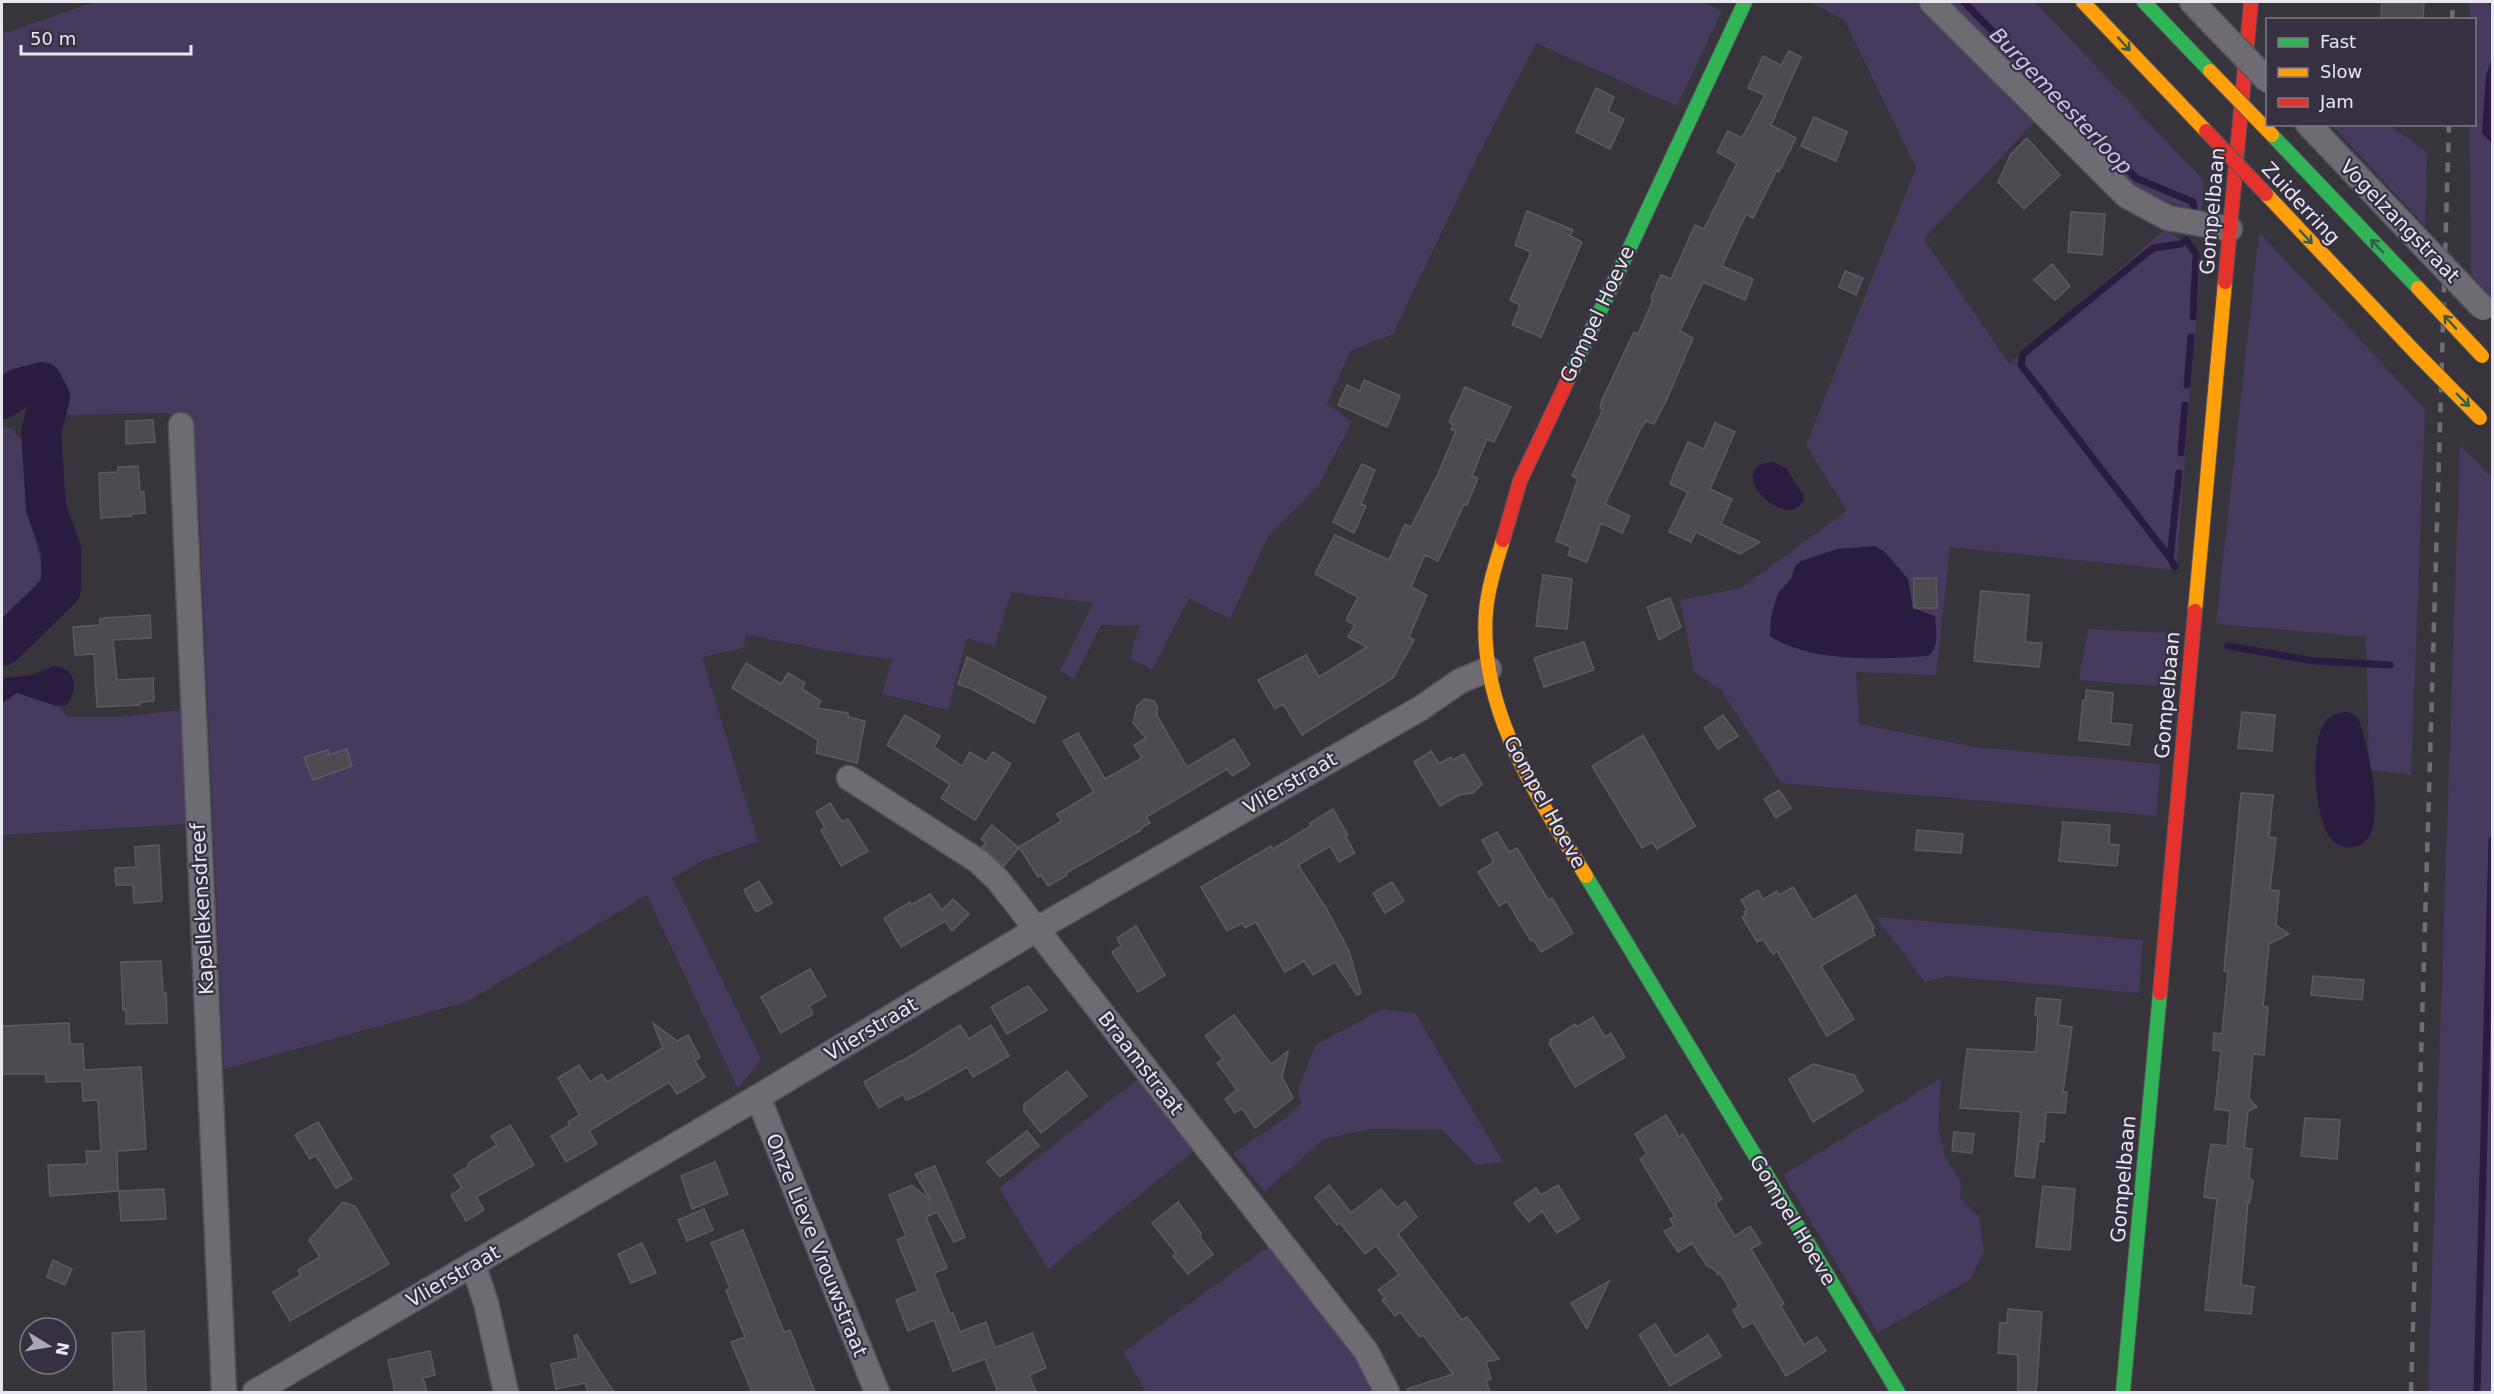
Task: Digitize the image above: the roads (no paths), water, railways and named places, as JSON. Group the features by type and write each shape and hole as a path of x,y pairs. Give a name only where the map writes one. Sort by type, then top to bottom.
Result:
{"main road":[{"name":"Gompel Hoeve","path":"1745,2 1520,481 1486,609 1485,634 1489,669 1501,721 1538,797 1898,1392"},
{"name":"Zuiderring","path":"2084,2 2416,353 2493,431"},
{"name":"Zuiderring","path":"2144,2 2493,367"},
{"name":"Gompelbaan","path":"2123,1392 2251,2"}],"street":[{"path":"1932,2 2127,196 2168,218 2230,229"},
{"path":"2192,2 2266,79"},
{"name":"Vogelzangstraat","path":"2310,126 2488,313"},
{"name":"Kapellekensdreef","path":"181,425 224,1392"},
{"name":"Vlierstraat","path":"255,1392 758,1097 1037,929 1421,708 1460,681 1489,669"},
{"name":"Braamstraat","path":"849,778 978,861 998,880 1366,1351 1387,1392"},
{"name":"Onze Lieve Vrouwstraat","path":"758,1097 877,1392"},
{"path":"473,1264 486,1303 506,1392"}],"waterway":[{"name":"Burgemeesterloop","path":"1964,2 2136,178 2193,202 2194,207"},
{"path":"2170,558 2021,365 2023,354 2153,248 2181,244 2186,240 2196,254 2193,317"},
{"name":"Burgemeesterloop","path":"2187,385 2191,337"},
{"path":"2,399 19,388 42,382 50,397 41,432 46,508 61,549 61,589 2,646"},
{"name":"Burgemeesterloop","path":"2181,453 2185,405"},
{"name":"Burgemeesterloop","path":"2175,567 2170,558 2179,473"},
{"name":"Burgemeesterloop","path":"2228,646 2315,661 2390,665"},
{"name":"Burgemeesterloop","path":"2477,1392 2492,840"}],"railway":[{"path":"2452,18 2453,2"},
{"path":"2411,1392 2449,126"}]}
